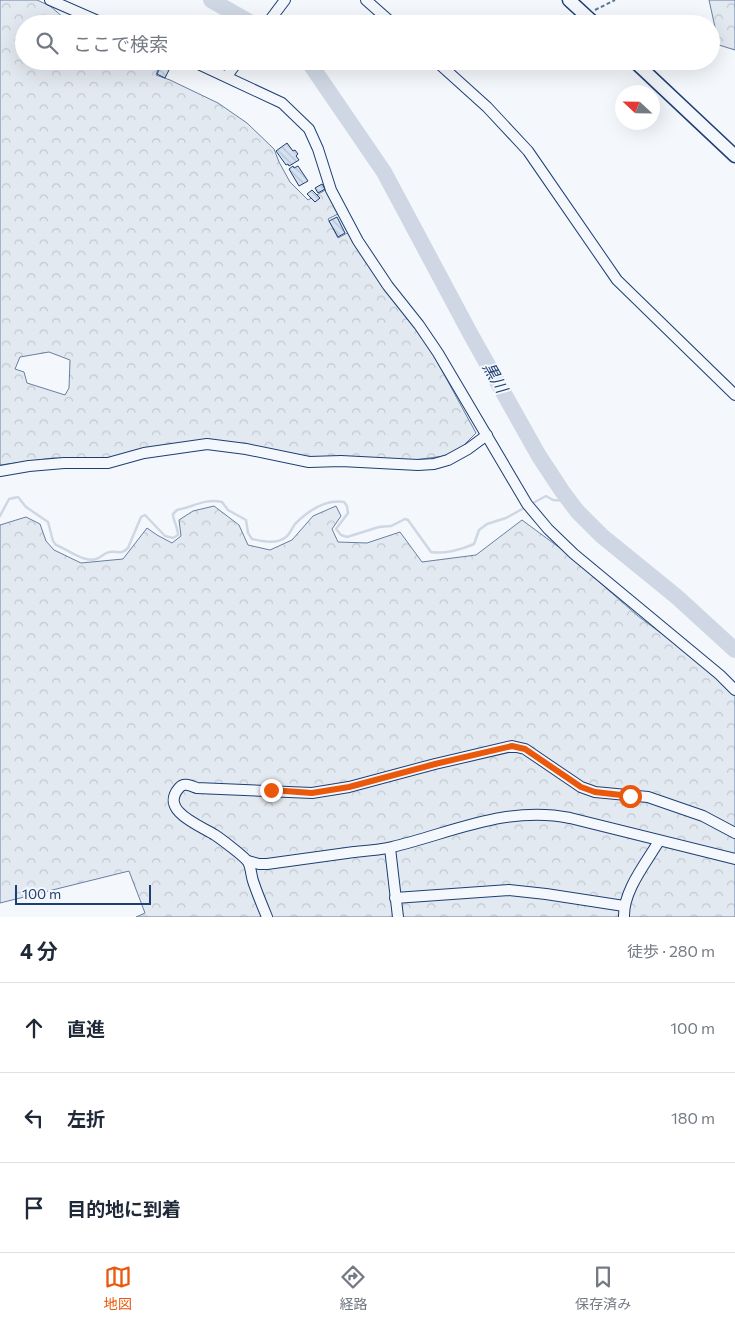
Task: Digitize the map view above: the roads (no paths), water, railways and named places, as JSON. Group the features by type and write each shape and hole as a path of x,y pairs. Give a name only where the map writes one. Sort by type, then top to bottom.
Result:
{"main road":[{"path":"569,0 586,15"},
{"path":"644,70 735,156"}],"street":[{"path":"50,0 84,15"},
{"path":"274,15 285,0"},
{"path":"366,0 383,15"},
{"path":"213,70 282,103 309,129 332,190 358,242 438,353 527,504 548,529 588,566 720,675 735,690"},
{"path":"227,76 231,70"},
{"path":"446,70 487,106 524,145 617,280 735,395"},
{"path":"0,472 46,465 108,463 144,453 207,444 246,448 309,462 341,461 418,465 434,464 448,460 468,449 487,435"},
{"path":"735,832 703,816 648,797 595,792 581,787 519,746 435,764 349,787 312,793 197,788 182,785 174,798 175,806 180,813 194,824 216,836 248,861 259,864 390,848 476,822 528,814 555,815 570,818 735,859"},
{"path":"395,898 509,890 546,894 624,912 627,895 659,841"},
{"path":"390,848 398,917"},
{"path":"248,861 253,881 267,917"}],"waterway":[{"name":"黒川","path":"211,0 237,15"},
{"name":"黒川","path":"314,70 384,172 471,335 539,456 562,491 577,511 602,536 677,597 735,650"},
{"path":"531,504 546,496 553,500 570,501"},
{"path":"0,516 9,499 18,497 26,507 48,522 53,541 56,545 91,560 108,552 126,550 141,517 145,515 165,536 173,538 178,535 173,514 177,510 210,501 222,502 228,510 246,520 248,533 252,539 269,542 278,541 286,537 295,524 317,507 330,502 344,502 348,513 336,529 341,535 347,537 379,527 391,526 405,519 408,520 431,552 452,551 474,544 479,530 487,524 506,518 526,507"}]}
